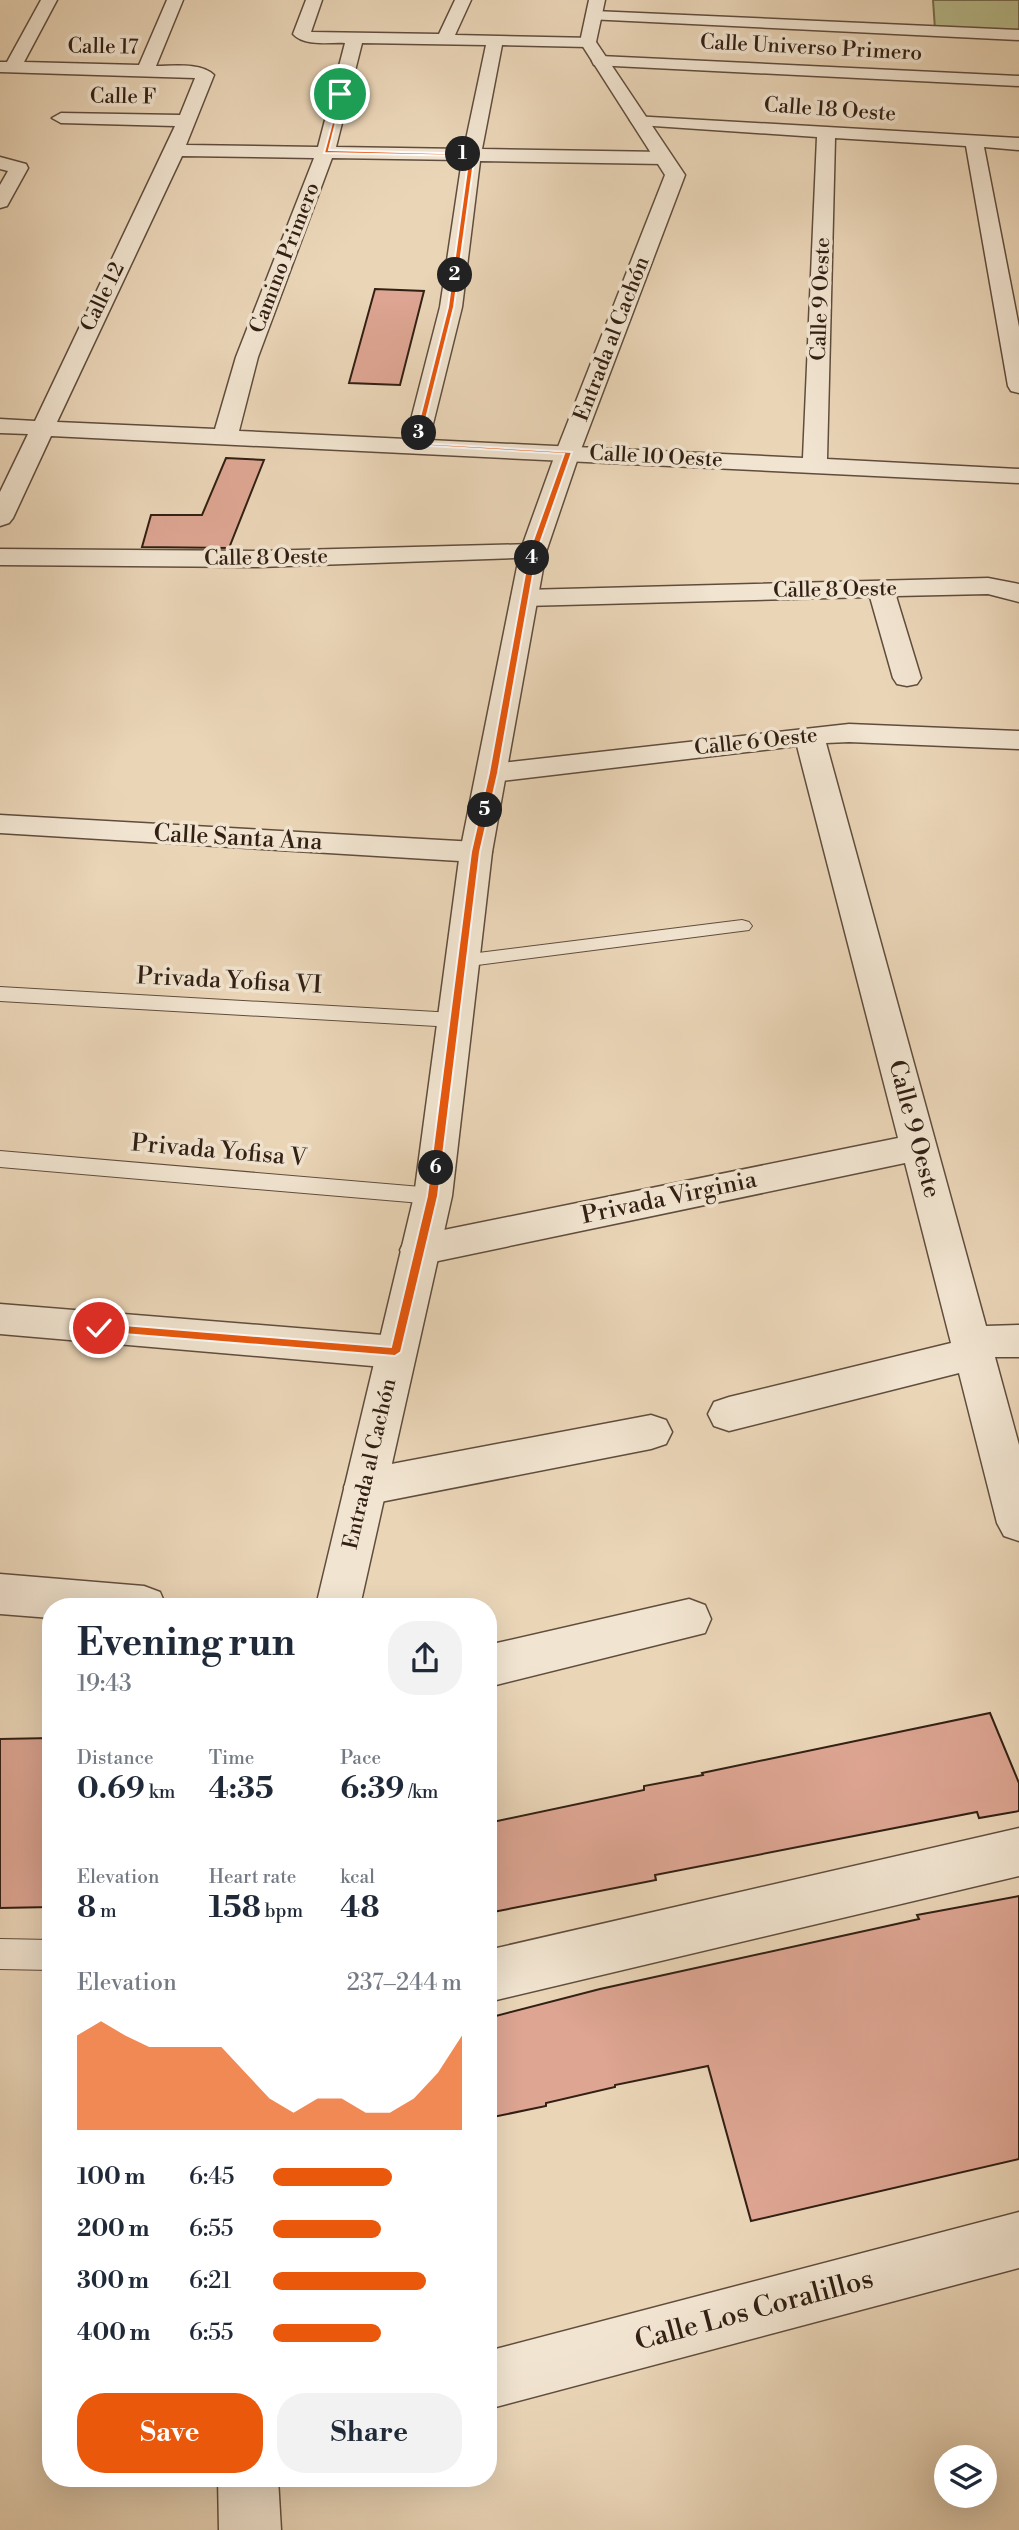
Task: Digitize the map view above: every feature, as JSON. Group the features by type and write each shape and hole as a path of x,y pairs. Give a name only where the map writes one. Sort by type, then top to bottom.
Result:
{"street":[{"path":"6,68 49,0"},
{"path":"145,71 175,0"},
{"path":"314,0 301,34 307,37 495,40 595,30 933,31 1019,35"},
{"path":"446,40 463,0"},
{"path":"930,10 933,31"},
{"name":"Calle Universo Primero","path":"595,30 1019,81"},
{"name":"Entrada al Cachón","path":"340,1598 433,1196 475,852 493,773 533,552 568,452 675,175 639,120 595,30"},
{"name":"Camino Primero","path":"225,437 261,319 326,151 355,38"},
{"path":"416,445 451,307 472,154 495,40"},
{"name":"Calle 17","path":"6,68 195,72 205,75"},
{"name":"Calle 12","path":"0,518 40,428 174,150 205,75"},
{"name":"Calle F","path":"61,118 185,121"},
{"name":"Calle 18 Oeste","path":"639,120 1019,144"},
{"name":"Calle 9 Oeste","path":"815,465 826,133"},
{"path":"974,141 1013,314 1019,386"},
{"path":"174,150 664,158"},
{"path":"0,163 19,167 0,202"},
{"name":"Calle 10 Oeste","path":"0,426 1019,476"},
{"name":"Calle 8 Oeste","path":"0,557 258,559 533,552"},
{"name":"Calle 8 Oeste","path":"524,598 988,586 1006,588 1019,594"},
{"path":"881,589 907,678"},
{"name":"Calle 6 Oeste","path":"493,773 849,733 1019,740"},
{"name":"Calle 9 Oeste","path":"809,736 1019,1523"},
{"name":"Calle Santa Ana","path":"0,824 475,852"},
{"name":"Privada Virginia","path":"419,1250 918,1147"},
{"path":"0,1320 395,1352"},
{"path":"729,1415 972,1347 1019,1341"},
{"path":"365,1487 651,1432"},
{"path":"0,1594 48,1598"},
{"path":"497,1664 689,1619"},
{"path":"497,1974 1019,1852"},
{"name":"Calle Los Coralillos","path":"497,2378 1019,2240"},
{"path":"248,2487 250,2530"}],"lane":[{"path":"462,961 742,926"},
{"name":"Privada Yofisa VI","path":"0,994 454,1020"},
{"name":"Privada Yofisa V","path":"0,1159 433,1196"},
{"path":"0,1954 42,1955"}],"green space":[{"path":"933,0 1019,0 1019,33 935,29"}],"building":[{"path":"375,289 424,291 400,385 349,383"},
{"path":"226,458 264,460 229,548 142,547 151,515 202,515"},
{"path":"990,1713 1019,1783 1019,1811 979,1818 977,1812 655,1875 656,1880 497,1911 497,1821 644,1790 644,1786 703,1775 702,1773"},
{"path":"42,1738 42,1907 0,1908 0,1739"},
{"path":"1019,1896 1019,2159 751,2221 708,2066 615,2085 546,2103 546,2106 497,2116 497,2016 600,1989 919,1919 917,1915"}],"route":[{"path":"99,1328 395,1352 433,1196 475,852 493,773 533,552 568,452 416,445 451,307 472,154 326,151 340,94"}]}
